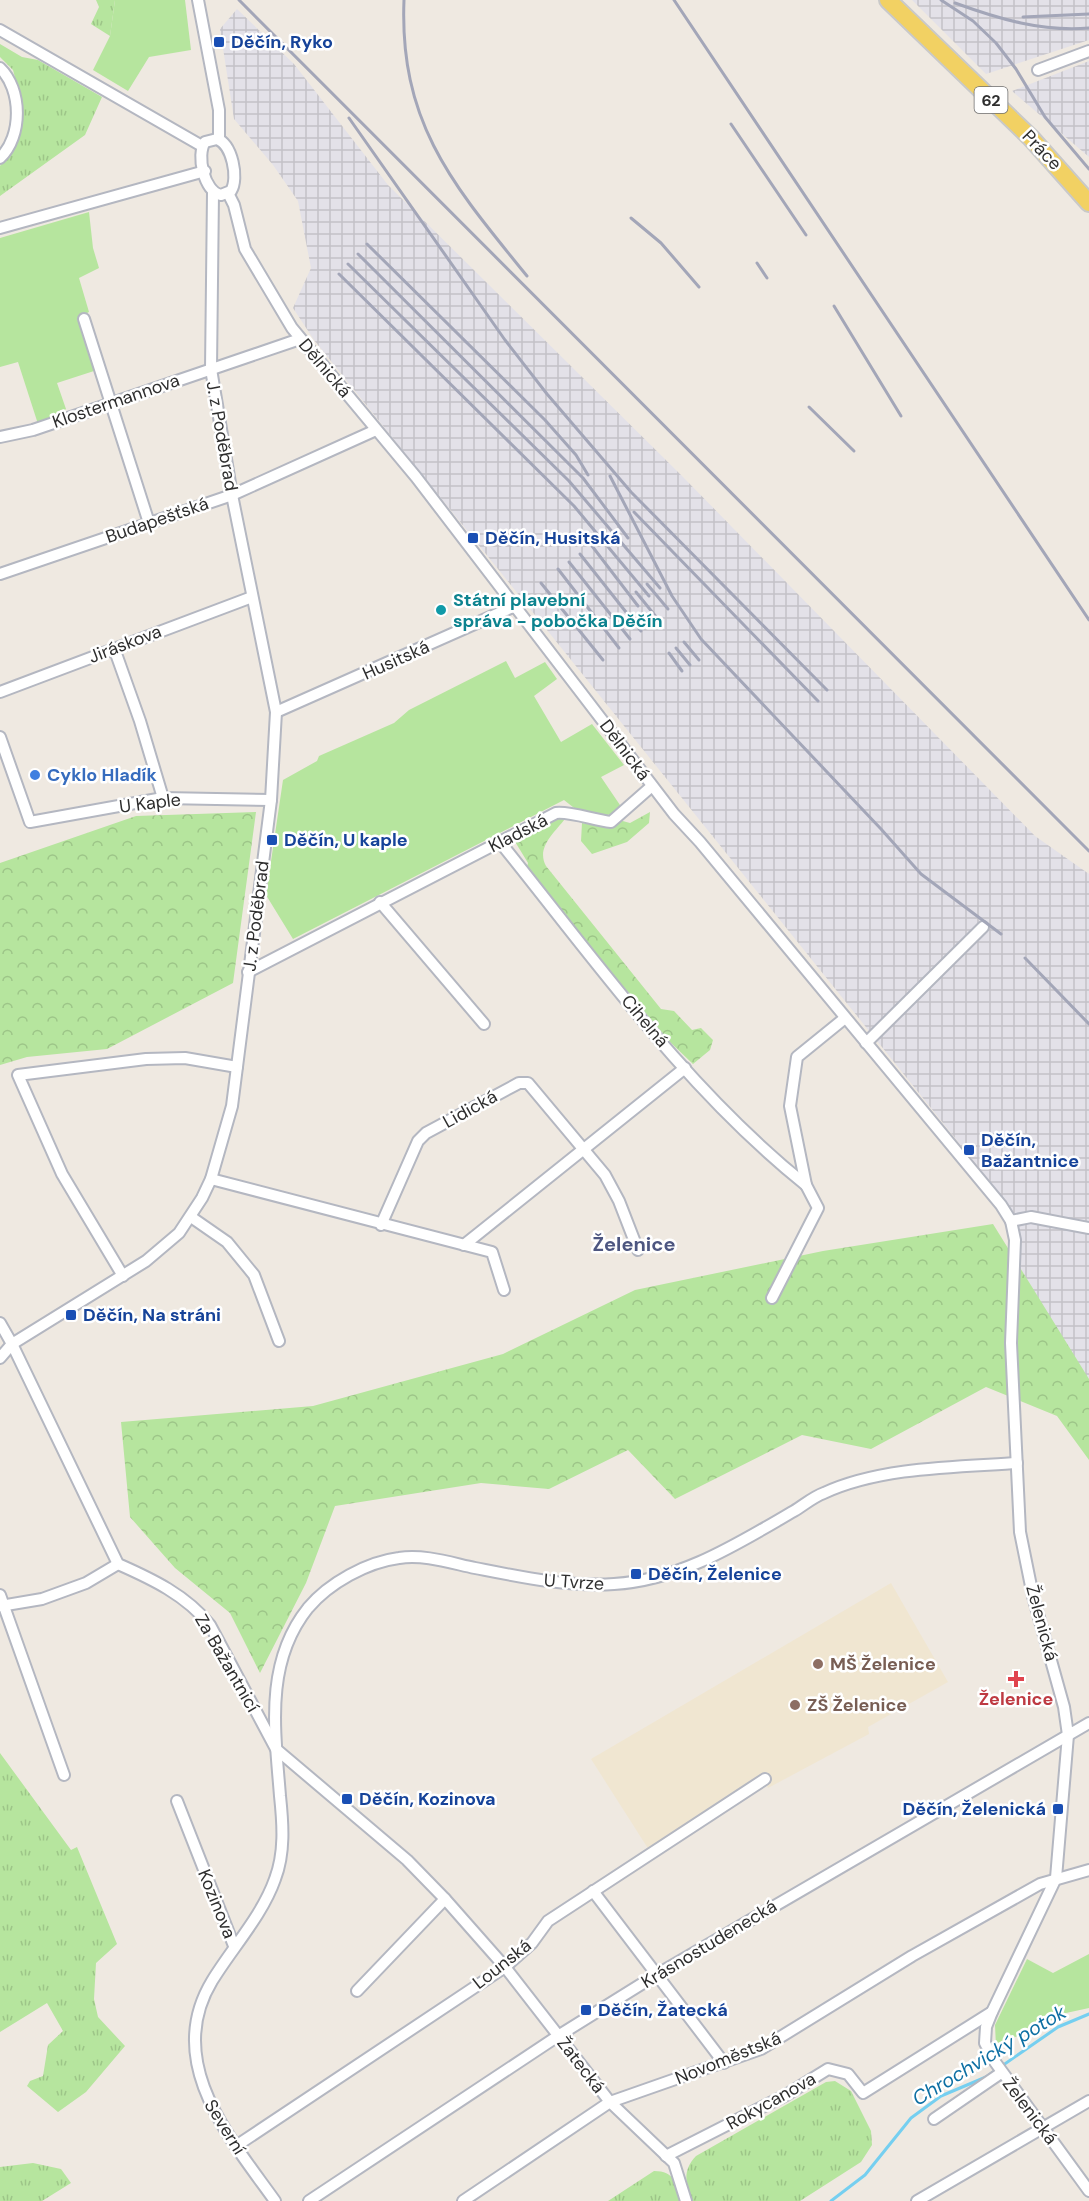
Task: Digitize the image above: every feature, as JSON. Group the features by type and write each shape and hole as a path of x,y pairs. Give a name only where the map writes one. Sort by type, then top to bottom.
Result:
{"main road":[{"name":"Práce","path":"888,0 1031,138 1089,203"}],"street":[{"path":"198,0 219,111 219,139"},
{"path":"0,30 202,146"},
{"path":"1038,70 1089,51"},
{"path":"0,68 10,80 16,95 15,122 0,158"},
{"path":"219,139 227,146 234,179 233,187 228,193 221,195 213,193 208,187 202,146 210,140 219,139"},
{"path":"0,228 205,171"},
{"name":"J. z Poděbrad","path":"0,1358 12,1344 123,1276 166,1246 191,1217 211,1179 232,1106 271,800 276,712 232,495 211,369 213,193"},
{"name":"Dělnická","path":"228,193 250,258 300,339 376,430 515,606 652,786 1001,1205 1011,1221"},
{"path":"84,319 149,523"},
{"name":"Klostermannova","path":"0,438 33,430 111,401 300,339"},
{"name":"Budapešťská","path":"0,574 232,495 376,430"},
{"name":"Jiráskova","path":"0,692 252,597"},
{"name":"Husitská","path":"276,712 515,606"},
{"path":"114,648 140,721 163,798"},
{"name":"U Kaple","path":"0,737 30,822 163,798 271,800"},
{"name":"Kladská","path":"249,972 380,902 556,813 611,822 652,786"},
{"name":"Cihelná","path":"500,842 685,1068 758,1146 806,1185"},
{"path":"380,902 484,1024"},
{"path":"866,1043 983,927"},
{"path":"772,1298 818,1208 806,1185 790,1106 797,1057 845,1018"},
{"path":"123,1276 62,1174 18,1075 146,1059 185,1058 237,1067"},
{"path":"464,1245 685,1068"},
{"name":"Lidická","path":"381,1224 418,1141 426,1133 519,1083 528,1083 585,1149"},
{"path":"585,1149 605,1175 620,1201 638,1250"},
{"path":"211,1179 492,1252 504,1290"},
{"path":"191,1217 227,1242 255,1275 279,1341"},
{"path":"1011,1221 1031,1217 1089,1228"},
{"name":"Želenická","path":"1011,1221 1015,1240 1011,1343 1020,1532 1033,1596 1064,1707 1068,1735 1056,1878 992,2012 986,2027 985,2043 999,2069 1087,2185"},
{"path":"0,1323 118,1563 86,1583 42,1599 2,1602 64,1774"},
{"name":"U Tvrze","path":"276,1749 274,1693 283,1650 309,1607 343,1579 369,1566 400,1557 426,1558 582,1585 633,1582 675,1572 717,1555 824,1492 872,1478 948,1467 1017,1463"},
{"name":"Za Bažantnicí","path":"118,1563 151,1578 196,1608 210,1625 276,1749 407,1860 505,1967"},
{"name":"Krásnostudenecká","path":"309,2201 558,2036 656,1975 1089,1723"},
{"name":"Kozinova","path":"234,1946 264,1903 276,1878 282,1851 283,1829 276,1749"},
{"name":"Lounská","path":"236,2146 505,1967 532,1943 548,1921 765,1779"},
{"name":"Kozinova","path":"177,1801 234,1946"},
{"name":"Novoměstská","path":"463,2201 610,2102 724,2063 784,2037 912,1956 1040,1884 1089,1870"},
{"path":"592,1891 724,2063"},
{"path":"357,1991 445,1899"},
{"name":"Severní","path":"234,1946 209,1986 197,2027 196,2049 199,2075 207,2100 275,2201"},
{"name":"Žatecká","path":"505,1967 610,2102 674,2163 686,2201"},
{"name":"Rokycanova","path":"666,2156 786,2095 828,2069 848,2074 863,2093 992,2012"},
{"path":"934,2119 999,2069"},
{"path":"917,2201 1089,2101"}],"shaded area":[{"path":"912,0 1089,0 1089,40 986,74"},
{"path":"237,9 294,64 388,185 681,475 1035,836 1089,874 1089,1390 1021,1269 1000,1194 314,340 293,308 311,268 298,201 273,165 234,119 220,29"},
{"path":"1089,61 1089,157 1012,91"},
{"name":"ZŠ Želenice","path":"891,1583 948,1682 868,1727 869,1734 768,1788 763,1776 649,1850 591,1759"}],"green space":[{"path":"96,0 115,0 110,36 91,24 99,7"},
{"path":"115,0 185,0 191,50 149,57 128,91 93,70 110,36"},
{"path":"0,44 22,57 38,60 102,97 85,135 0,196 0,166 18,138 22,104 13,70 0,57"},
{"path":"89,212 93,248 99,268 79,278 89,312 77,318 94,371 57,383 66,409 51,420 38,424 18,362 0,367 0,238"},
{"path":"506,661 515,678 545,662 557,679 534,696 561,742 592,724 624,765 601,777 622,808 598,818 579,812 564,800 293,939 266,895 283,780 317,761 319,756 394,723 409,710"},
{"path":"256,812 233,983 107,1049 27,1057 0,1065 0,863 136,816"},
{"path":"650,812 649,823 627,842 592,854 581,841 582,823 612,828 619,820 630,823"},
{"path":"562,815 565,819 548,841 543,853 546,866 661,1009 674,1011 692,1030 701,1028 713,1040 710,1050 693,1064 671,1043 530,876 528,863 514,840"},
{"path":"993,1224 1089,1379 1089,1460 1057,1416 986,1387 871,1449 802,1435 675,1499 628,1450 549,1489 481,1483 335,1506 306,1583 260,1673 230,1613 175,1568 130,1517 121,1422 313,1406 503,1354 635,1290 823,1251"},
{"path":"0,1753 71,1850 77,1847 117,1944 96,1963 94,1999 98,2017 125,2046 86,2092 58,2112 27,2086 30,2081 43,2076 48,2045 63,2031 47,2003 0,2032"},
{"path":"1089,1954 1089,2008 1066,2013 996,2046 995,2025 1027,1959 1053,1973"},
{"path":"835,2081 851,2091 871,2131 872,2145 861,2162 800,2201 691,2201 687,2172 696,2156 826,2082"},
{"path":"33,2163 61,2169 71,2183 42,2201 0,2201 0,2167"},
{"path":"654,2171 671,2176 682,2201 608,2201"}],"waterway":[{"name":"Chrochvický potok","path":"831,2201 865,2175 911,2118 941,2096 986,2077 1058,2027 1089,2014"}],"railway":[{"path":"239,0 1089,851"},
{"path":"404,0 405,44 411,83 421,118 436,151 455,182 527,276"},
{"path":"674,0 1089,620"},
{"path":"941,0 973,21 996,43 1016,69 1045,117 1089,169"},
{"path":"955,3 1021,23 1054,28 1089,28"},
{"path":"1023,17 1089,14"},
{"path":"349,118 505,340 547,394 631,492 827,690"},
{"path":"731,124 806,235"},
{"path":"631,218 661,243 699,287"},
{"path":"367,244 545,420 576,455 588,475"},
{"path":"358,254 583,478 628,538"},
{"path":"757,263 767,278"},
{"path":"348,264 569,481 660,588"},
{"path":"339,274 574,506 649,596"},
{"path":"834,306 901,416"},
{"path":"809,407 854,451"},
{"path":"610,476 672,596 701,639 921,874 1001,934"},
{"path":"634,512 818,701"},
{"path":"592,546 638,606"},
{"path":"580,554 641,631"},
{"path":"569,562 630,639"},
{"path":"558,569 619,648"},
{"path":"541,583 603,660"},
{"path":"647,584 668,609"},
{"path":"636,592 657,618"},
{"path":"684,642 699,660"},
{"path":"676,648 690,665"},
{"path":"669,653 682,671"},
{"path":"1025,958 1089,1024"}],"place":[{"name":"Děčín, Ryko","path":"219,42"},
{"name":"Děčín, Husitská","path":"473,538"},
{"name":"Státní plavební správa - pobočka Děčín","path":"441,610"},
{"name":"Cyklo Hladík","path":"35,775"},
{"name":"Děčín, U kaple","path":"272,840"},
{"name":"Děčín, Bažantnice","path":"969,1150"},
{"name":"Děčín, Na stráni","path":"71,1315"},
{"name":"Děčín, Želenice","path":"636,1574"},
{"name":"MŠ Želenice","path":"818,1664"},
{"name":"Želenice","path":"1016,1679"},
{"name":"ZŠ Želenice","path":"795,1705"},
{"name":"Děčín, Kozinova","path":"347,1799"},
{"name":"Děčín, Želenická","path":"1058,1809"},
{"name":"Děčín, Žatecká","path":"586,2010"}],"district":[{"name":"Želenice","path":"634,1244"}]}
